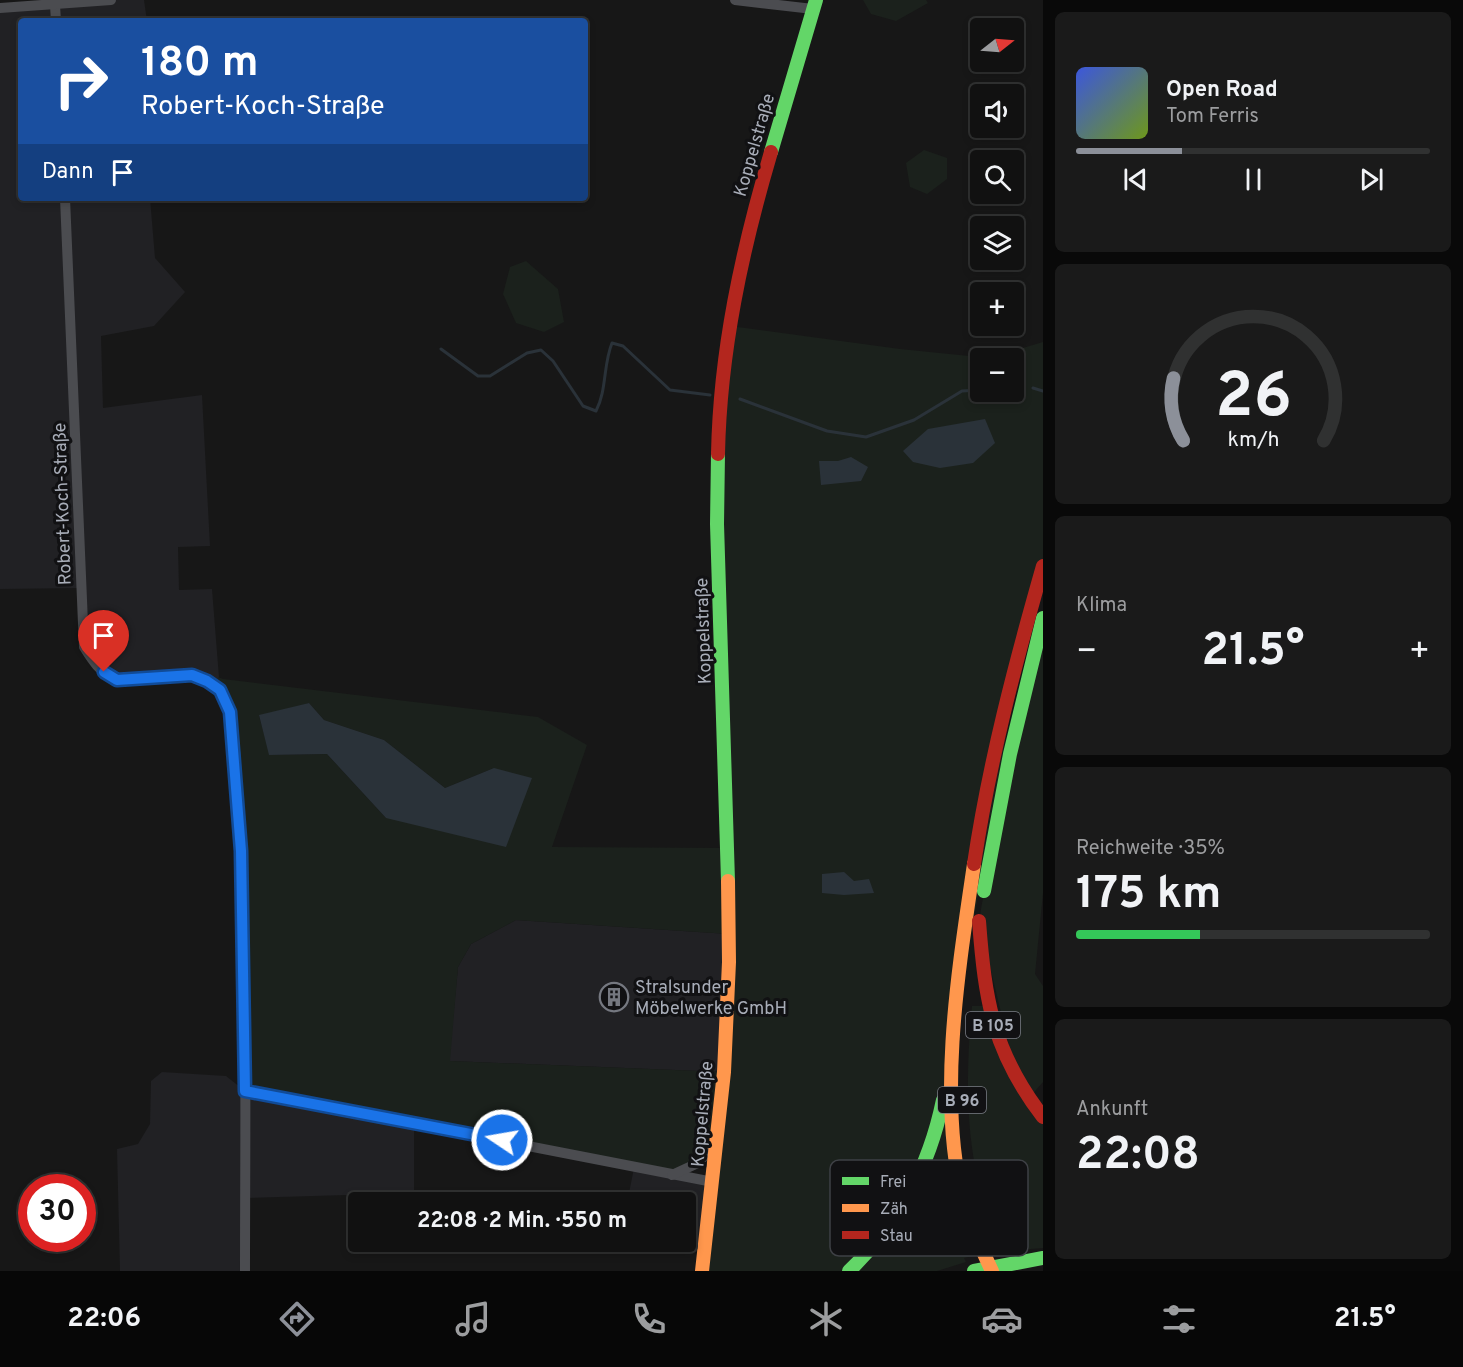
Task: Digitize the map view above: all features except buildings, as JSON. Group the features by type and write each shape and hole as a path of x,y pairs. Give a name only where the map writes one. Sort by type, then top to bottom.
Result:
{"main road":[{"name":"Koppelstraße","path":"702,1271 714,1182 726,1054 729,934 729,848 717,524 719,405 732,307 756,203 815,4"},
{"name":"B 105","path":"956,1017 966,921 989,777 1008,692 1043,566"},
{"name":"B 105","path":"1043,618 1003,781 979,921 983,979 995,1032 1017,1079 1043,1117"},
{"name":"B 96","path":"968,1160 961,1086 962,1049 969,975 979,921"},
{"name":"B 96","path":"926,1160 931,1149 943,1101 956,1017"},
{"name":"B 96","path":"956,1017 952,1092 952,1126 956,1160"},
{"name":"B 96","path":"849,1271 864,1256"},
{"name":"B 96","path":"985,1256 992,1271"},
{"name":"B 96","path":"1000,1256 1007,1271"},
{"path":"974,1271 1043,1258"}],"street":[{"path":"0,8 111,0"},
{"path":"735,0 815,4"},
{"path":"55,5 57,18"},
{"name":"Robert-Koch-Straße","path":"65,201 84,647 93,663 117,680 192,675 207,681 220,690 230,712 241,851 245,1091 244,1271"},
{"path":"245,1091 714,1182"},
{"path":"672,1175 698,1163 718,1142"}],"shaded area":[{"path":"111,0 144,0 147,18 18,18 18,201 150,201 155,258 185,292 154,326 101,336 103,408 202,395 210,546 178,547 179,590 212,589 220,690 207,681 117,679 84,647 82,588 0,589 0,8"},
{"path":"863,0 926,0 928,3 896,21 871,14"},
{"path":"924,150 947,158 947,179 927,194 910,187 906,163"},
{"path":"526,261 558,289 564,322 544,332 516,323 503,294 510,267"},
{"path":"730,326 970,356 970,402 1024,402 1023,348 1043,342 1043,566 1025,629 946,1077 931,1149 924,1160 830,1160 830,1256 859,1256 849,1271 702,1271 718,1143 698,1163 672,1175 245,1091 230,712 220,690 218,677 538,717 587,745 552,847 728,848 717,524","holes":["309,703 324,720 384,740 445,788 494,768 386,818 327,754 270,755 259,716","516,920 729,934 724,1072 450,1061 458,967 471,944"]},
{"path":"985,419 995,443 973,463 940,468 913,462 903,451 928,429"},
{"path":"851,457 868,467 861,481 821,485 819,461 838,461"},
{"path":"1043,618 1043,893 1035,974 1043,986 1043,1082 1029,1098 1017,1079 979,921 1003,781"},
{"path":"309,703 324,720 384,740 445,788 494,768 532,778 506,847 386,818 327,754 269,755 259,715"},
{"path":"844,872 854,881 869,879 874,893 844,895 822,893 822,874"},
{"path":"516,920 729,934 724,1072 449,1061 458,967 471,944"},
{"path":"972,1006 985,1006 1043,1121 1043,1248 1028,1249 1028,1160 974,1160 968,1099"},
{"path":"162,1072 226,1076 245,1091 414,1122 414,1192 348,1192 348,1195 245,1198 245,1271 120,1271 117,1149 138,1144 150,1124 151,1081"},
{"path":"946,1114 958,1160 920,1160"},
{"path":"634,1168 713,1182 705,1253 696,1251 696,1192 629,1192"},
{"path":"866,1256 973,1256 964,1258 966,1262 937,1271 857,1271"}],"waterway":[{"path":"441,349 478,376 490,376 527,353 541,350 553,361 583,406 596,411 602,395 612,343 623,346 670,390 710,395"},
{"path":"1033,388 1043,391"},
{"path":"740,399 827,431 866,437 914,420 962,391 970,391"}],"traffic: fast":[{"path":"771,152 816,0"},
{"path":"718,454 717,524 728,881"},
{"path":"984,891 1010,754 1043,618"},
{"path":"924,1160 943,1100"},
{"path":"849,1271 864,1256"},
{"path":"974,1271 1043,1258"}],"traffic: slow":[{"path":"955,1160 951,1076 953,1032 962,945 974,864"},
{"path":"702,1271 724,1072 729,962 728,881"},
{"path":"985,1256 992,1271"}],"traffic: jam":[{"path":"718,454 723,377 734,301 771,152"},
{"path":"974,864 987,789 1004,714 1043,566"},
{"path":"979,921 984,976 994,1025 1013,1070 1043,1117"}],"place":[{"name":"Stralsunder Möbelwerke GmbH","path":"614,997"}],"route":[{"path":"104,672 117,680 192,675 220,690 230,712 241,851 245,1091 502,1140"}]}
